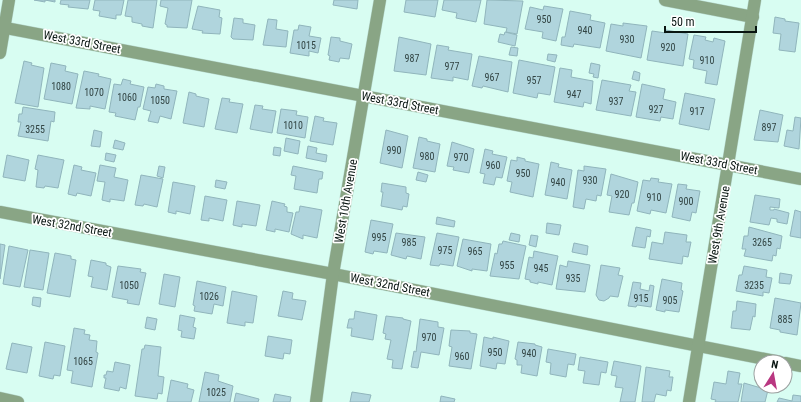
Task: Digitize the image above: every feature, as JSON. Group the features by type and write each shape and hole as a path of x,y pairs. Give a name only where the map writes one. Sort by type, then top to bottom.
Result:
{"street":[{"path":"0,53 2,27 9,0"},
{"name":"West 10th Avenue","path":"316,402 333,274 380,0"},
{"path":"665,0 753,17"},
{"name":"West 9th Avenue","path":"689,402 755,0"},
{"name":"West 33rd Street","path":"2,27 801,179"},
{"name":"West 32nd Street","path":"0,212 333,274 753,357"},
{"path":"0,398 18,402"}],"building":[{"path":"34,0 45,0 45,2"},
{"path":"61,0 90,0 88,9 68,7 69,5 60,4"},
{"path":"95,0 124,0 121,15 116,15 116,19 99,16 100,11 93,10"},
{"path":"128,0 157,0 153,28 132,22 132,17 125,16"},
{"path":"161,0 192,0 187,28 167,27 165,24 168,8 160,6"},
{"path":"334,0 358,0 357,9 333,5"},
{"path":"406,0 438,0 435,17 404,12"},
{"path":"444,0 481,0 476,22 456,18 457,13 442,10"},
{"path":"487,0 523,1 517,34 506,32 507,28 484,24"},
{"path":"198,6 220,10 219,17 222,18 220,34 202,33 203,31 192,29"},
{"path":"544,6 563,9 556,41 542,38 543,32 525,29 530,7 543,10"},
{"path":"570,11 591,15 590,20 605,23 600,48 574,44 573,47 561,45 562,37 565,37"},
{"path":"775,17 785,19 785,21 799,23 795,52 779,50 781,34 773,33"},
{"path":"234,18 243,19 243,23 255,25 253,40 233,39 231,37"},
{"path":"268,19 277,20 276,29 288,31 286,47 263,45"},
{"path":"623,23 647,26 641,58 606,51 611,24 623,26"},
{"path":"299,25 311,27 309,36 321,38 318,53 309,51 309,56 290,53 294,30 298,30"},
{"path":"666,30 688,34 683,66 647,60 652,31 666,33"},
{"path":"505,32 517,35 515,46 498,42 500,34 504,35"},
{"path":"694,35 706,37 705,40 713,42 714,38 725,41 717,85 705,83 707,71 693,68 694,60 689,59"},
{"path":"331,37 340,38 340,41 352,44 349,59 340,58 339,62 329,60 330,56 328,55"},
{"path":"399,37 431,44 426,75 394,71"},
{"path":"437,45 449,47 448,50 472,54 468,80 453,77 453,81 431,78"},
{"path":"511,47 518,48 517,56 509,55"},
{"path":"548,54 557,55 555,62 547,60"},
{"path":"479,56 512,62 508,92 483,86 482,88 472,86"},
{"path":"519,60 555,67 550,95 538,93 537,98 513,93"},
{"path":"24,61 32,63 31,65 44,68 38,107 15,103"},
{"path":"51,63 66,66 65,71 78,74 72,104 44,99"},
{"path":"591,63 600,65 598,78 593,77 594,74 589,73"},
{"path":"560,68 572,70 571,77 593,81 591,104 584,102 583,107 554,102"},
{"path":"84,71 99,74 98,76 111,79 105,109 90,106 90,109 76,108"},
{"path":"634,71 640,73 639,81 632,79"},
{"path":"123,79 131,81 130,84 144,87 140,107 138,107 135,120 115,116 116,113 109,112 114,84 121,85"},
{"path":"602,80 631,85 629,91 636,92 631,116 596,110"},
{"path":"156,84 164,86 164,89 177,91 171,119 160,116 158,123 148,121 151,111 143,109 148,87 155,88"},
{"path":"642,84 665,89 663,99 676,102 673,119 661,117 660,121 636,117"},
{"path":"189,92 196,94 196,96 209,99 204,127 183,123"},
{"path":"685,93 715,99 709,130 679,124"},
{"path":"222,98 230,99 229,102 243,104 237,133 215,129"},
{"path":"255,105 263,106 262,109 276,111 272,133 250,129"},
{"path":"23,107 55,112 54,122 51,121 48,141 18,136 21,122 18,122 19,114 22,114"},
{"path":"281,109 297,111 296,115 308,117 305,138 277,133"},
{"path":"760,110 783,115 778,142 754,140"},
{"path":"315,116 324,118 323,121 337,123 333,145 310,141"},
{"path":"795,117 801,118 799,149 784,146 787,130 793,131"},
{"path":"94,130 102,132 100,147 91,146"},
{"path":"386,130 408,136 402,168 380,163"},
{"path":"419,137 427,139 427,141 440,144 435,172 413,168"},
{"path":"286,138 300,141 298,154 284,151"},
{"path":"115,140 125,143 123,150 113,148"},
{"path":"452,142 474,149 469,173 453,170 454,167 447,166"},
{"path":"308,146 317,148 316,153 327,155 326,162 306,158"},
{"path":"274,147 281,148 280,156 273,155"},
{"path":"485,149 493,151 492,154 507,157 502,178 496,177 494,185 483,183 485,174 480,173"},
{"path":"106,153 116,155 114,162 105,160"},
{"path":"7,155 29,160 25,181 3,177"},
{"path":"38,155 64,160 58,188 45,186 44,188 36,187 38,170 35,169"},
{"path":"517,157 525,159 525,161 539,164 533,197 510,192 512,182 507,181 511,160 517,161"},
{"path":"551,162 559,164 558,167 572,170 567,199 545,195"},
{"path":"74,165 82,167 81,170 96,173 91,196 77,193 76,196 68,194"},
{"path":"100,165 116,168 114,177 128,180 124,201 110,199 110,202 102,200 105,182 97,181"},
{"path":"159,166 165,167 163,178 157,176"},
{"path":"293,166 323,172 322,179 319,179 317,193 294,189 296,176 291,175"},
{"path":"584,166 606,169 601,196 597,195 596,201 586,199 584,209 573,207 578,170 584,171"},
{"path":"418,172 428,175 426,182 416,180"},
{"path":"611,174 638,182 634,203 632,203 629,215 609,212 612,196 607,195"},
{"path":"141,175 163,179 157,207 144,204 143,206 135,205"},
{"path":"651,178 659,179 658,182 672,184 666,213 651,210 650,214 637,211 643,180 650,181"},
{"path":"216,180 227,182 225,189 215,187"},
{"path":"173,182 195,186 190,214 176,211 176,214 168,212"},
{"path":"382,183 406,187 406,193 409,194 407,207 403,206 402,210 381,206 383,192 381,192"},
{"path":"678,184 687,185 686,189 700,191 696,213 692,212 690,221 672,217"},
{"path":"755,195 780,199 779,208 770,207 770,210 774,209 789,213 787,224 777,222 777,219 771,218 769,225 750,222"},
{"path":"205,196 227,200 223,221 209,218 209,221 201,220"},
{"path":"237,201 260,205 256,226 242,224 242,227 233,225"},
{"path":"272,201 285,204 284,206 287,207 287,212 293,213 289,232 275,229 275,232 266,230"},
{"path":"300,206 322,210 317,238 303,235 303,239 291,234 296,212 299,212"},
{"path":"795,210 801,212 801,238 790,236"},
{"path":"437,217 455,221 454,227 436,224"},
{"path":"371,220 393,224 387,253 374,251 373,254 365,252"},
{"path":"547,223 561,225 559,235 546,233"},
{"path":"636,227 651,230 650,237 647,236 645,248 632,246"},
{"path":"749,227 782,236 780,249 777,248 776,256 773,255 772,261 744,256 746,249 742,249 744,236 748,236"},
{"path":"665,232 687,235 686,242 691,242 688,257 683,256 682,264 649,259 652,242 663,244"},
{"path":"396,233 425,237 421,259 407,256 406,259 391,255"},
{"path":"437,233 459,237 453,266 440,264 439,266 430,265"},
{"path":"511,233 520,235 519,242 509,240"},
{"path":"531,235 538,236 536,247 529,245"},
{"path":"463,239 491,244 487,271 472,269 472,271 457,266"},
{"path":"503,241 526,246 519,279 490,276 495,253 497,254 499,244 502,244"},
{"path":"574,243 588,246 587,255 572,252"},
{"path":"0,244 5,245 0,279"},
{"path":"9,246 28,250 20,287 3,284"},
{"path":"30,250 49,253 43,290 24,287"},
{"path":"534,251 558,256 552,285 538,282 538,284 525,279 529,257 533,258"},
{"path":"55,253 71,256 71,259 76,260 70,297 47,293"},
{"path":"91,260 106,263 106,265 111,267 107,290 91,287 93,277 88,276"},
{"path":"568,261 590,265 585,292 556,289 560,265 567,267"},
{"path":"601,265 620,268 618,275 623,276 618,297 610,296 604,301 599,300 596,295"},
{"path":"118,266 141,269 140,272 146,273 139,305 127,303 128,300 112,297"},
{"path":"744,266 767,270 766,277 772,278 769,293 763,292 763,296 736,291 739,275 742,275"},
{"path":"780,273 792,275 790,284 779,283"},
{"path":"164,274 180,277 175,307 159,304"},
{"path":"662,279 682,283 681,290 683,291 679,312 665,310 665,312 656,310"},
{"path":"197,281 226,287 223,306 214,304 212,314 194,311 195,306 193,305"},
{"path":"633,282 641,283 640,289 649,291 650,285 654,286 651,307 637,305 636,307 628,306"},
{"path":"232,291 257,296 253,323 245,322 245,326 227,323"},
{"path":"283,291 293,293 292,299 306,301 302,320 278,316"},
{"path":"33,297 41,298 40,307 32,305"},
{"path":"775,298 801,303 797,335 780,332 780,330 770,328"},
{"path":"737,301 756,304 755,317 753,316 750,330 731,328 733,311 736,311"},
{"path":"355,311 377,315 373,340 351,336 352,328 347,328 349,319 354,319"},
{"path":"180,315 195,318 193,327 196,328 194,339 181,337 182,331 178,330"},
{"path":"386,316 403,318 411,321 402,369 392,368 393,360 387,359 391,340 385,339 386,334 383,333"},
{"path":"147,317 157,319 155,330 145,328"},
{"path":"420,319 438,322 438,327 444,328 439,355 421,352 418,368 411,367 414,351 416,352"},
{"path":"74,328 85,330 84,334 90,335 89,340 97,341 96,352 98,353 92,387 71,383 73,371 67,370"},
{"path":"451,330 470,331 470,333 477,334 471,369 449,366 452,347 449,346"},
{"path":"268,336 292,340 290,354 284,353 283,359 265,356"},
{"path":"484,337 493,339 493,337 509,341 505,364 497,363 496,369 480,366"},
{"path":"45,342 65,346 60,376 54,375 53,379 39,376"},
{"path":"518,342 535,344 542,347 537,376 521,373 522,365 517,365 517,360 515,359"},
{"path":"12,343 32,347 27,373 6,369"},
{"path":"145,345 161,347 158,376 164,377 162,394 158,393 157,399 135,396 142,349 144,349"},
{"path":"548,349 576,354 574,365 568,364 566,377 550,374 551,363 546,362"},
{"path":"580,357 608,362 606,373 601,372 599,385 583,383 585,371 578,370"},
{"path":"614,361 641,366 635,402 620,402 623,388 615,387 617,376 611,375"},
{"path":"115,362 130,365 126,389 120,387 119,391 104,388 106,378 104,378 104,375 106,375 107,371 113,372"},
{"path":"646,367 670,371 669,377 673,377 671,391 667,390 666,396 656,394 654,402 642,402"},
{"path":"728,371 740,373 738,384 742,384 738,402 715,402 716,400 711,399 714,382 726,384"},
{"path":"205,372 219,375 218,381 233,386 230,402 199,402"},
{"path":"171,380 188,384 187,388 194,390 191,402 167,402"},
{"path":"744,383 753,386 753,394 767,394 765,402 741,402"},
{"path":"352,392 371,395 369,402 350,402"},
{"path":"236,393 259,399 258,402 234,402"},
{"path":"275,394 291,397 290,402 273,402"},
{"path":"793,395 801,396 801,402 777,402 779,398 792,401"},
{"path":"441,396 455,399 454,402 440,402"}]}
